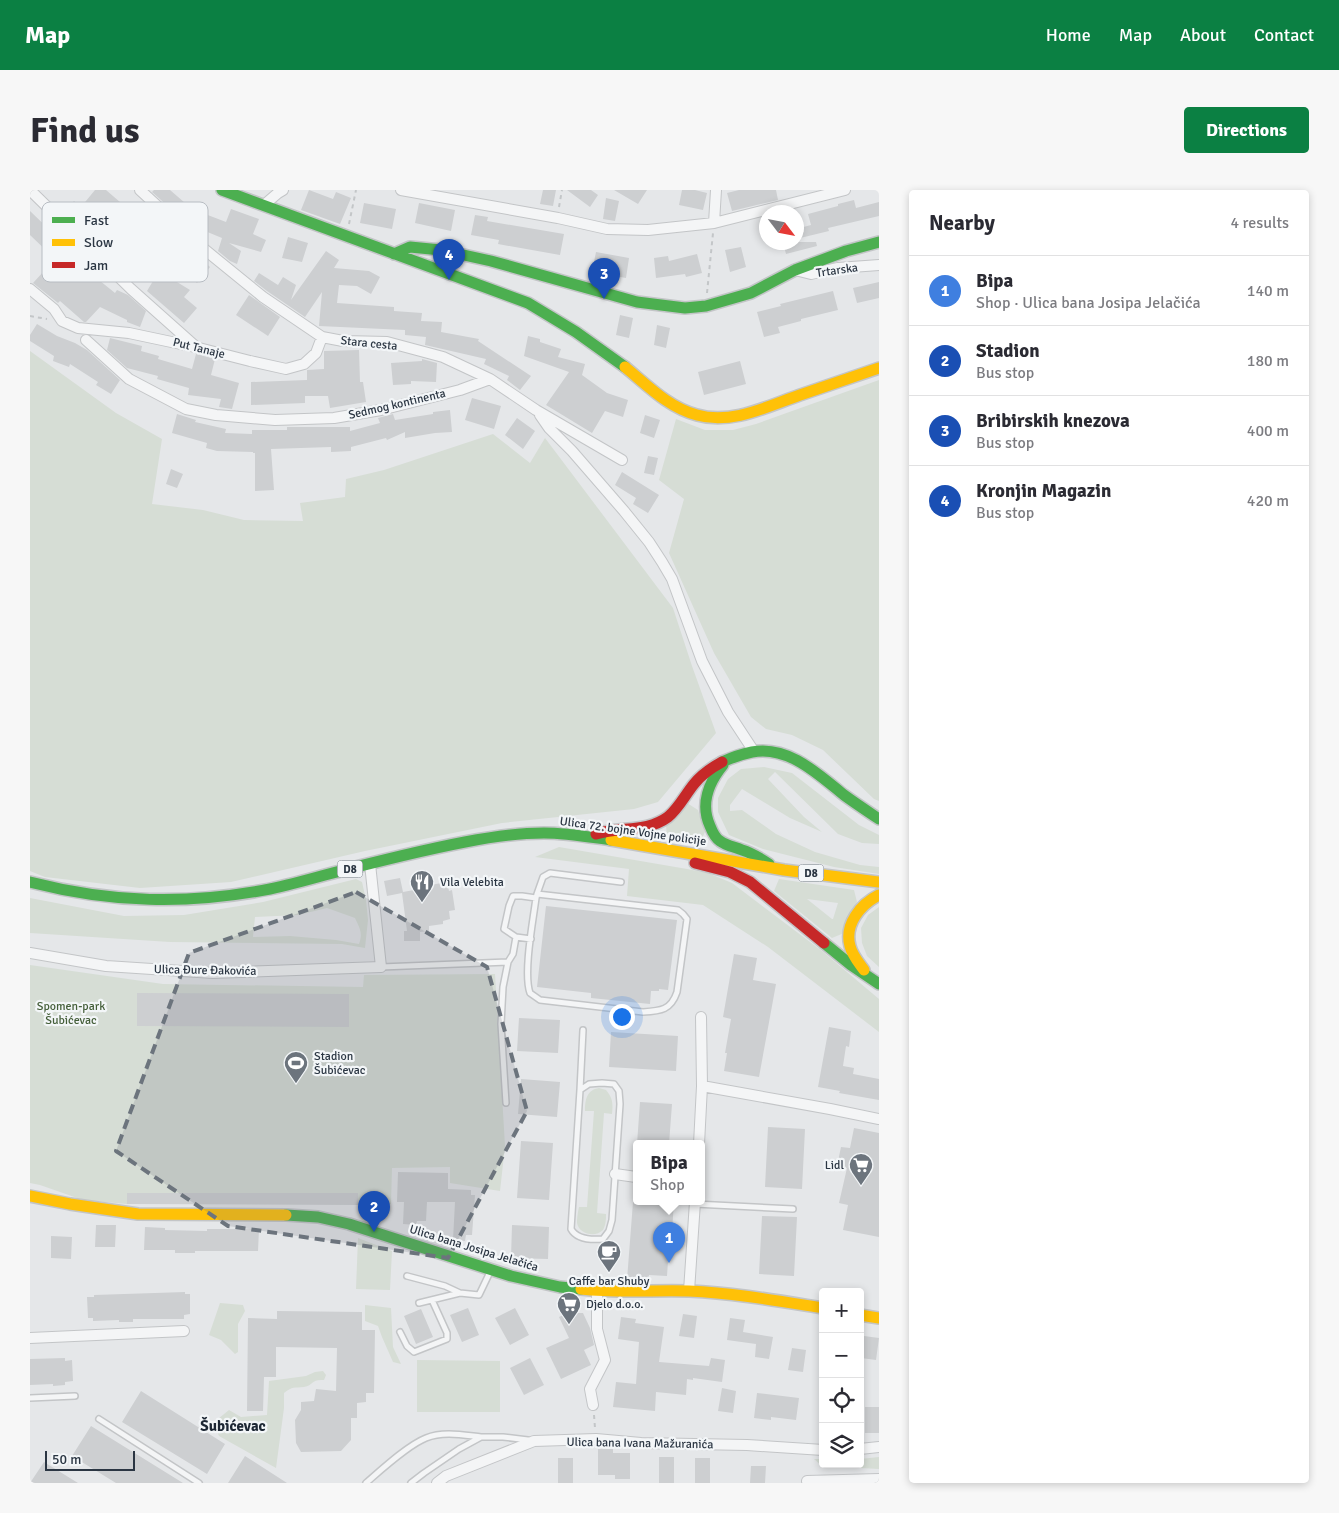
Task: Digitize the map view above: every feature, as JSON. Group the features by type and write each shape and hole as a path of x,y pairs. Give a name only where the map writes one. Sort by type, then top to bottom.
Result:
{"main road":[{"path":"222,190 528,303 556,318 598,346 668,400 690,413 725,418 743,415 879,368"},
{"path":"394,254 410,247 441,250 491,261 637,302 685,308 706,306 751,293 795,270 846,251 879,242"},
{"path":"591,838 598,833 606,831 632,830 648,827 660,822 672,814 697,780 706,772 716,765 753,750 765,750 786,755 800,762 817,772 861,808 879,819"},
{"path":"726,761 711,781 706,794 705,810 708,824 716,837 724,844 753,854 774,868"},
{"name":"Ulica 72. bojne Vojne policije","path":"30,882 52,888 113,898 148,900 191,899 271,889 370,864 474,841 533,833 558,833 665,848 774,868 879,882"},
{"path":"665,848 682,860 740,875 851,965 879,984"},
{"path":"870,977 854,956 850,945 850,932 853,920 860,910 868,901 879,895"},
{"name":"Ulica bana Josipa Jelačića","path":"30,1196 138,1214 278,1214 318,1217 349,1224 511,1276 560,1287 597,1291 689,1292 766,1299 819,1307"},
{"path":"864,1316 879,1318"}],"street":[{"path":"30,190 42,202"},
{"name":"Stara cesta","path":"140,190 153,202"},
{"path":"264,205 282,190"},
{"path":"400,190 558,218 607,229 648,230 714,223 845,190"},
{"path":"714,223 716,190"},
{"name":"Stara cesta","path":"208,252 263,297 322,337 343,341 387,342 443,357 490,379 536,410 622,460"},
{"name":"Trtarska","path":"795,270 811,274 838,268 879,265"},
{"path":"124,282 195,346"},
{"name":"Put Tanaje","path":"30,289 54,309 62,321 78,328 129,333 195,346 286,369 304,364 316,353 322,337"},
{"name":"Sedmog kontinenta","path":"86,340 129,379 186,409 216,415 275,420 334,418 381,410 460,390 490,379"},
{"path":"536,410 549,428 572,451 624,511 649,542 662,562 672,579 702,661 728,712 753,750"},
{"path":"370,864 381,967"},
{"name":"Ulica Đure Đakovića","path":"30,953 106,966 212,973 381,967"},
{"path":"698,1140 702,1086 702,1017"},
{"path":"702,1086 879,1119"},
{"path":"615,1174 633,1177"},
{"path":"689,1292 695,1205"},
{"path":"593,1405 590,1389 605,1360 597,1329 597,1291"},
{"path":"30,1338 184,1331"},
{"name":"Ulica bana Ivana Mažuranića","path":"437,1483 446,1476 534,1441 596,1439 641,1443 747,1445 819,1450"},
{"path":"864,1449 879,1447"},
{"path":"807,1481 879,1479"}],"lane":[{"path":"531,939 516,937 504,929 513,896 537,896 678,910 687,919 678,992 668,1007 658,1011 643,1012 540,1000 530,993 527,985 531,939 537,896 543,877 550,873 621,882"},
{"path":"506,1103 501,1024 503,987 516,937"},
{"path":"381,967 508,962"},
{"path":"580,1090 589,1084 602,1083 614,1084 619,1091 620,1104 612,1220 609,1231 603,1239 594,1240 581,1237 574,1234 571,1228 583,1030"},
{"path":"705,1204 793,1209"},
{"path":"407,1276 445,1286 460,1293 478,1295 492,1270"},
{"path":"419,1303 460,1293"},
{"path":"400,1332 407,1346 414,1352 447,1339 447,1332 432,1300"},
{"path":"30,1398 76,1396"},
{"path":"98,1419 199,1483"},
{"path":"366,1483 407,1450 426,1438 447,1434 503,1437 534,1441"},
{"path":"411,1483 452,1454 481,1437"}],"path":[{"path":"345,236 351,219 356,190"},
{"path":"558,218 562,190"},
{"path":"706,306 714,223"},
{"path":"593,1405 596,1439"}],"highlighted area":[{"path":"356,892 487,967 527,1111 448,1258 228,1226 116,1151 189,953"}],"green space":[{"path":"30,351 116,413 162,439 152,504 203,510 244,520 303,521 300,503 345,497 346,479 384,470 493,434 530,463 545,438 673,608 716,733 658,802 634,809 502,823 365,851 231,882 140,888 45,877 30,871"},
{"path":"879,380 879,801 874,799 823,750 792,735 766,729 751,717 714,653 669,553 684,499 659,480 676,419 705,430 733,430 756,424"},
{"path":"764,767 792,773 859,825 879,835 879,844 862,843 838,834 775,772 768,779 804,817 822,832 790,818 742,789 730,805 730,811 742,810 776,834 815,852 860,865 879,867 879,874 834,867 763,849 729,835 718,812 718,798 728,779 741,769"},
{"path":"687,803 698,810 705,832 699,844 667,839 666,824"},
{"path":"559,847 708,873 732,883 822,951 879,999 879,1032 768,947 703,905 627,896 629,869 535,857"},
{"path":"356,879 362,882 366,900 368,920 365,948 342,944 170,942 30,933 30,898 124,916 184,915 263,902","holes":["327,908 355,918 361,937 359,944 290,936 253,937 255,917 298,915"]},
{"path":"779,879 854,890 857,902 844,933 832,938 774,891","holes":["807,899 838,903 832,919"]},
{"path":"879,907 879,967 867,956 862,943 861,928 868,915"},
{"name":"Stadion Šubićevac","path":"30,965 163,984 363,987 364,975 495,974 505,1146 500,1191 450,1183 450,1167 392,1168 391,1204 127,1204 83,1200 30,1183"},
{"path":"599,1088 606,1090 612,1101 612,1114 604,1113 597,1213 606,1214 606,1222 603,1230 600,1232 588,1234 578,1227 577,1223 579,1207 587,1207 594,1111 585,1111 589,1093"},
{"path":"358,1238 392,1251 390,1290 356,1289"},
{"path":"220,1303 243,1305 245,1311 238,1324 238,1352 235,1354 221,1340 209,1335"},
{"path":"365,1305 391,1308 393,1347 401,1364 393,1362 378,1326 365,1321"},
{"path":"417,1360 500,1361 500,1412 417,1412"},
{"path":"323,1371 326,1375 324,1380 317,1380 304,1387 292,1388 284,1393 284,1408 276,1468 219,1436 213,1423 229,1410 241,1417 267,1415 269,1381 306,1376"},
{"path":"879,1457 879,1469 860,1468 864,1468 864,1459"}],"building":[{"path":"95,190 106,190 120,202 85,202"},
{"path":"154,190 170,190 184,202 163,202 152,192"},
{"path":"309,190 333,199 336,192 351,198 340,224 301,210"},
{"path":"543,190 556,190 553,206 540,204"},
{"path":"567,190 591,190 598,195 590,207"},
{"path":"614,190 647,190 638,204"},
{"path":"682,190 695,190 707,193 703,210 679,205"},
{"path":"739,190 776,190 778,200 732,211 727,193"},
{"path":"606,198 619,201 615,221 603,219"},
{"path":"854,200 856,208 879,202 879,216 828,228 829,231 804,237 804,227 811,225 808,214 838,206 838,204"},
{"path":"364,203 396,209 392,229 360,223"},
{"path":"419,203 455,210 451,231 415,223"},
{"path":"231,209 259,219 253,234 266,240 261,252 229,243 241,251 237,264 218,251 222,238 208,232 208,215 226,222"},
{"path":"30,211 42,223 42,247 30,235"},
{"path":"475,215 488,217 487,221 564,234 560,255 498,244 499,240 471,235"},
{"path":"288,237 308,243 302,262 282,258"},
{"path":"804,242 816,242 817,246 804,249"},
{"path":"741,247 746,267 730,272 725,250"},
{"path":"785,250 802,250 786,254"},
{"path":"326,251 339,260 334,268 369,271 380,277 371,294 357,286 339,285 337,303 394,307 394,311 422,313 421,321 442,322 441,332 479,339 478,341 531,376 520,390 507,380 509,376 484,364 486,359 425,345 426,337 405,335 405,330 319,326 322,292 305,317 254,281 259,273 278,285 283,277 296,285 291,300"},
{"path":"596,252 629,258 626,278 592,272"},
{"path":"697,254 702,273 686,277 685,274 656,278 654,258 668,256 669,261"},
{"path":"42,273 42,282 101,282 115,293 117,290 128,295 146,311 140,327 100,307 84,322 60,301 58,303 33,283"},
{"path":"152,282 177,282 190,290 184,297 197,308 184,323 147,291"},
{"path":"879,282 879,298 857,303 853,288"},
{"path":"833,291 838,310 778,327 780,333 764,337 757,312 781,306 780,304"},
{"path":"249,295 280,317 268,336 236,315"},
{"path":"620,315 633,318 629,338 616,335"},
{"path":"37,324 87,350 120,380 111,394 96,385 98,382 70,364 69,367 53,361 54,356 30,341 30,335"},
{"path":"657,325 670,328 666,348 654,345"},
{"path":"528,336 540,339 540,342 561,349 558,357 585,364 582,375 607,393 628,400 623,417 605,411 592,433 546,405 569,372 524,356"},
{"path":"110,338 142,346 141,351 159,356 158,359 192,369 196,354 215,359 211,375 239,383 232,409 219,407 221,399 188,395 189,388 157,379 158,376 127,368 107,350"},
{"path":"359,350 360,382 363,382 366,402 330,408 328,396 305,396 305,403 251,405 251,382 307,380 307,370 324,369 324,351"},
{"path":"422,359 437,363 436,382 411,381 411,384 393,385 391,363 422,361"},
{"path":"740,361 746,384 704,395 698,372"},
{"path":"472,398 501,406 494,429 465,420"},
{"path":"450,410 452,432 405,438 405,432 387,440 386,438 351,447 351,451 331,452 331,447 271,449 274,490 255,491 255,453 217,451 206,448 207,443 172,433 177,414 196,420 195,422 226,429 225,433 252,434 252,430 287,430 287,427 350,427 350,431 380,423 378,418 393,414 395,420"},
{"path":"645,415 660,420 654,438 640,433"},
{"path":"517,418 535,431 523,449 505,435"},
{"path":"648,456 658,458 654,475 644,473"},
{"path":"171,469 183,474 177,488 166,484"},
{"path":"622,472 659,495 648,513 633,504 636,498 615,485"},
{"path":"400,878 403,892 447,882 449,891 452,890 455,910 449,911 450,919 443,921 443,924 429,926 429,931 420,932 420,941 404,941 404,931 407,931 402,893 387,896 384,881"},
{"path":"546,906 677,920 668,990 659,989 659,991 651,991 650,1004 591,998 591,993 537,987"},
{"path":"734,954 757,958 753,980 776,984 759,1077 724,1071 731,1019 723,1017"},
{"path":"137,993 349,994 349,1027 137,1026"},
{"path":"519,1018 560,1020 558,1053 517,1051"},
{"path":"829,1027 851,1031 849,1047 846,1046 843,1066 854,1068 853,1074 879,1079 879,1100 818,1087"},
{"path":"611,1032 678,1036 676,1071 609,1067"},
{"path":"521,1079 560,1082 557,1117 518,1114"},
{"path":"640,1102 672,1104 669,1140 637,1140"},
{"path":"768,1127 805,1129 802,1189 765,1187"},
{"name":"Lidl","path":"854,1128 879,1133 879,1237 843,1230 848,1205 839,1203 847,1168 837,1166 841,1147 850,1148"},
{"path":"521,1141 553,1143 549,1200 517,1198"},
{"path":"398,1172 448,1173 448,1189 471,1190 471,1195 475,1195 472,1235 466,1235 465,1241 453,1240 455,1202 427,1202 426,1221 417,1221 416,1225 403,1224 404,1202 397,1202"},
{"path":"127,1193 358,1193 358,1205 127,1204"},
{"path":"633,1202 633,1205 674,1205 670,1261 668,1261 667,1276 649,1275 648,1282 627,1280"},
{"path":"762,1216 797,1217 794,1276 759,1274"},
{"path":"96,1225 116,1225 115,1247 95,1247"},
{"path":"512,1225 549,1227 548,1259 511,1258"},
{"path":"145,1227 165,1228 165,1230 207,1231 207,1229 259,1229 258,1251 195,1251 195,1253 175,1253 175,1250 144,1250"},
{"path":"51,1236 72,1237 71,1259 51,1258"},
{"path":"185,1292 185,1294 190,1294 190,1314 184,1315 184,1319 133,1319 133,1322 119,1322 119,1320 93,1321 93,1318 88,1318 87,1297 94,1297 94,1295"},
{"path":"468,1308 479,1335 462,1342 450,1315"},
{"path":"515,1308 529,1335 510,1345 495,1318"},
{"path":"421,1309 433,1337 416,1344 404,1316"},
{"path":"277,1311 362,1312 362,1330 375,1330 374,1393 366,1393 366,1402 357,1403 357,1418 351,1418 351,1440 341,1451 301,1452 296,1443 295,1420 301,1410 301,1402 314,1401 316,1389 336,1391 337,1348 276,1347 276,1377 264,1377 263,1411 247,1411 248,1318 277,1319"},
{"path":"568,1313 583,1313 590,1328 594,1345 584,1350 591,1365 561,1379 546,1348 569,1338 559,1317"},
{"path":"683,1314 697,1316 694,1338 679,1336"},
{"path":"621,1317 636,1319 635,1323 664,1327 659,1362 709,1366 711,1358 725,1360 722,1382 693,1378 693,1380 687,1379 686,1395 656,1392 655,1411 613,1407 616,1382 636,1384 639,1342 618,1339"},
{"path":"730,1318 745,1320 743,1332 773,1337 769,1359 755,1357 756,1344 727,1340"},
{"path":"864,1336 879,1338 876,1360 864,1358"},
{"path":"792,1348 806,1350 803,1372 788,1370"},
{"path":"65,1358 65,1361 72,1360 73,1381 65,1382 65,1385 30,1385 30,1359"},
{"path":"530,1358 544,1385 524,1395 510,1368"},
{"path":"722,1388 736,1391 733,1413 718,1411"},
{"path":"141,1391 225,1444 207,1474 122,1422"},
{"path":"757,1393 799,1398 796,1420 771,1417 771,1420 754,1418"},
{"path":"865,1407 879,1407 879,1433 865,1433"},
{"path":"91,1426 183,1483 116,1483 72,1456"},
{"path":"598,1449 613,1449 613,1453 630,1453 630,1479 615,1479 615,1475 598,1475"},
{"path":"245,1456 287,1483 228,1483"},
{"path":"659,1457 674,1457 674,1483 659,1483"},
{"path":"558,1458 573,1458 573,1483 558,1483"},
{"path":"695,1458 710,1458 710,1483 695,1483"},
{"path":"44,1462 78,1483 30,1483"},
{"path":"751,1466 766,1466 765,1483 750,1483"}],"traffic: fast":[{"path":"222,190 528,303 576,332 625,367"},
{"path":"394,254 410,247 441,250 491,261 637,302 685,308 706,306 751,293 795,270 846,251 879,242"},
{"path":"722,762 748,753 765,751 790,757 813,770 844,795 879,819"},
{"path":"723,765 710,786 706,802 707,818 712,830 723,843 753,854 769,864"},
{"path":"30,882 60,889 120,898 209,898 270,889 412,853 495,837 553,833 611,840"},
{"path":"824,943 851,965 879,984"},
{"path":"286,1215 318,1217 349,1224 511,1276 560,1287 581,1289"}],"traffic: slow":[{"path":"625,367 677,407 697,415 723,418 763,409 879,368"},
{"path":"611,840 784,870 879,882"},
{"path":"864,970 851,949 849,930 860,909 879,895"},
{"path":"30,1196 138,1214 286,1215"},
{"path":"581,1289 706,1292 819,1307"},
{"path":"864,1316 879,1318"}],"traffic: jam":[{"path":"596,834 642,827 660,822 675,810 700,777 722,762"},
{"path":"695,863 730,872 750,882 824,943"}],"place":[{"name":"Kronjin Magazin","path":"449,280"},
{"name":"Bribirskih knezova","path":"604,299"},
{"name":"Vila Velebita","path":"422,903"},
{"name":"Stadion Šubićevac","path":"296,1084"},
{"name":"Lidl","path":"861,1186"},
{"name":"Stadion","path":"374,1232"},
{"name":"Bipa","path":"669,1263"},
{"name":"Caffe bar Shuby","path":"609,1273"},
{"name":"Djelo d.o.o.","path":"569,1325"}],"district":[{"name":"Šubićevac","path":"233,1426"}],"park label":[{"name":"Spomen-park Šubićevac","path":"71,1013"}]}
